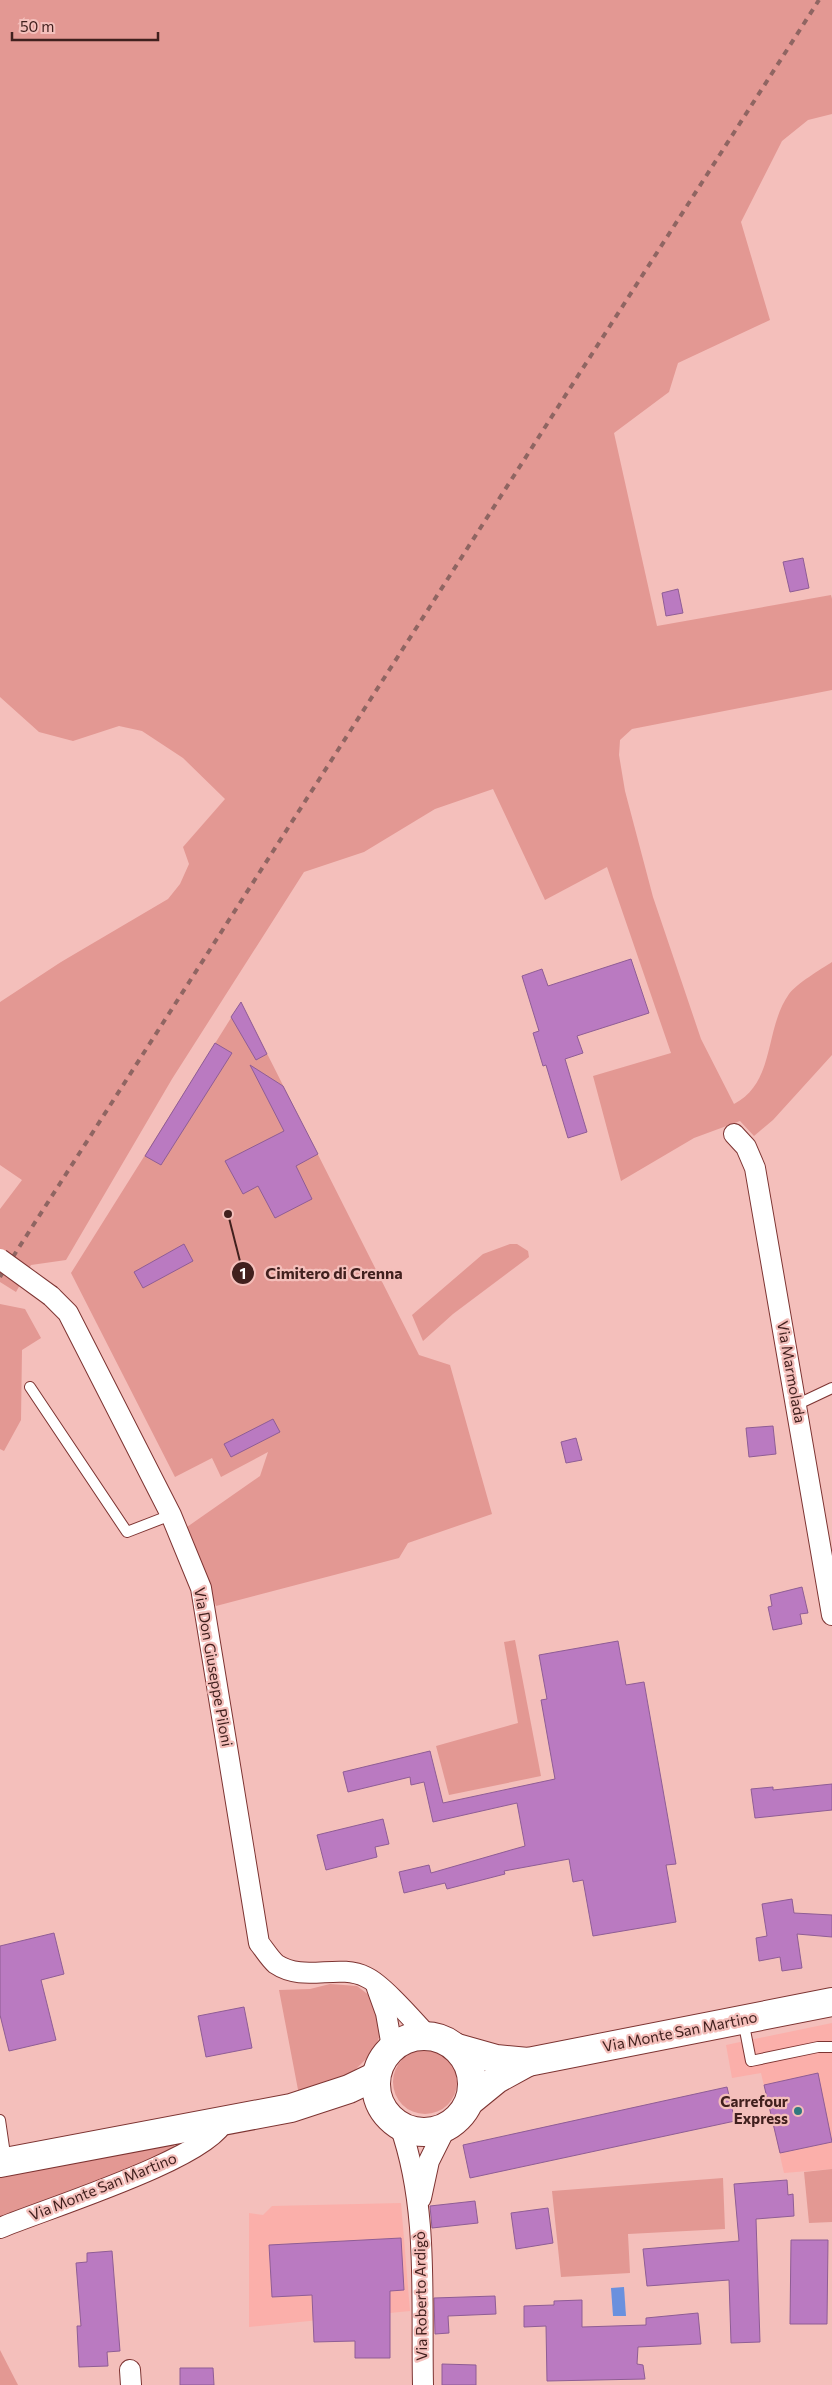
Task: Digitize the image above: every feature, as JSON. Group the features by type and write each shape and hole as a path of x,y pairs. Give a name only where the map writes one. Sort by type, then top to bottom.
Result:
{"street":[{"name":"Via Marmolada","path":"734,1134 746,1147 755,1168 832,1615"},
{"name":"Via Don Giuseppe Piloni","path":"0,1259 51,1296 68,1313 171,1515 201,1588 259,1943 275,1963 289,1970 320,1973 342,1971 367,1977 427,2035"},
{"path":"376,1984 386,2013 392,2047"},
{"name":"Via Monte San Martino","path":"457,2048 496,2059 528,2062 832,2002"},
{"path":"427,2035 443,2039 457,2048 466,2059 473,2087 470,2101 456,2121 446,2127 430,2132 414,2131 392,2119 379,2100 376,2076 382,2060 392,2047 403,2040 427,2035"},
{"name":"Via Monte San Martino","path":"470,2101 497,2079 528,2062"},
{"name":"Via Monte San Martino","path":"291,2108 349,2089 376,2076"},
{"name":"Via Monte San Martino","path":"3,2162 291,2108 355,2103 392,2119"},
{"name":"Via Roberto Ardigò","path":"392,2119 411,2157 419,2207 423,2385"},
{"name":"Via Monte San Martino","path":"0,2228 131,2178 186,2153 216,2134 224,2121"},
{"name":"Via Roberto Ardigò","path":"419,2207 429,2161 446,2127"}],"lane":[{"path":"30,1387 127,1532 171,1515"},
{"path":"796,1405 832,1388"},
{"path":"742,2019 751,2061 818,2047 832,2047"},
{"path":"0,2120 3,2162"}],"shaded area":[{"path":"0,0 832,0 832,114 808,120 782,141 741,222 770,320 678,363 669,392 614,433 657,626 831,595 832,599 832,690 632,729 620,740 619,755 625,791 653,897 701,1039 734,1104 747,1094 757,1082 768,1054 781,1008 789,994 803,981 832,962 832,1055 773,1120 754,1136 740,1121 694,1138 621,1181 593,1076 671,1053 607,867 545,900 493,789 435,809 364,852 304,872 172,1079 66,1260 31,1265 16,1292 0,1282 0,1209 22,1180 0,1165 0,1002 61,962 168,899 180,884 189,864 183,847 225,799 183,758 142,731 119,726 73,741 39,732 0,697"},
{"path":"241,1002 419,1355 450,1365 492,1514 408,1543 399,1558 216,1606 187,1527 260,1476 268,1452 221,1477 212,1458 175,1477 71,1273"},
{"path":"510,1244 517,1244 528,1251 529,1257 453,1314 423,1341 412,1315 483,1254"},
{"path":"0,1304 25,1309 41,1338 22,1350 21,1420 4,1451 0,1449"},
{"path":"515,1640 541,1776 449,1795 436,1746 518,1723 504,1642"},
{"path":"330,1984 357,1986 374,1999 381,2033 373,2052 356,2069 343,2078 299,2095 279,1990 310,1989"},
{"path":"832,2023 832,2169 784,2173 761,2073 732,2078 726,2045"},
{"path":"425,2050 443,2056 451,2064 457,2082 451,2100 443,2108 425,2114 407,2108 399,2100 393,2082 399,2064 407,2056"},
{"path":"172,2141 174,2145 173,2152 0,2222 0,2177"},
{"path":"832,2169 832,2222 809,2223 804,2172"},
{"path":"723,2178 725,2229 628,2234 630,2273 561,2277 552,2191"},
{"path":"401,2203 410,2311 249,2327 249,2213 263,2215 272,2206"},
{"path":"0,2350 18,2385 0,2385"}],"water":[{"path":"624,2287 626,2316 613,2316 611,2288"}],"building":[{"path":"803,558 809,588 790,592 783,562"},
{"path":"678,589 683,613 666,616 662,593"},
{"path":"631,959 649,1013 577,1036 583,1053 565,1059 587,1132 568,1138 546,1065 543,1066 533,1033 539,1031 522,976 542,969 548,986"},
{"path":"241,1002 267,1054 256,1060 231,1017"},
{"path":"215,1043 232,1053 161,1165 145,1156"},
{"path":"250,1065 283,1086 318,1154 296,1166 312,1199 275,1218 258,1186 243,1194 225,1161 284,1131"},
{"path":"184,1244 193,1261 143,1288 134,1272"},
{"path":"273,1419 280,1432 231,1457 224,1444"},
{"path":"773,1426 776,1454 749,1457 746,1428"},
{"path":"576,1438 582,1460 566,1463 561,1442"},
{"path":"802,1587 808,1613 800,1614 802,1624 773,1630 768,1607 772,1606 770,1595"},
{"path":"618,1641 626,1685 644,1682 676,1864 666,1865 676,1922 593,1936 583,1880 573,1882 569,1859 504,1871 505,1874 447,1889 445,1883 404,1893 399,1872 429,1865 431,1873 525,1846 517,1803 433,1822 424,1782 411,1785 410,1777 348,1792 343,1772 430,1751 443,1803 555,1779 541,1700 547,1699 539,1655"},
{"path":"832,1784 832,1810 755,1818 751,1789 773,1787 773,1790"},
{"path":"383,1819 389,1844 375,1847 377,1857 326,1870 317,1835"},
{"path":"792,1899 794,1913 832,1915 832,1937 797,1934 802,1968 782,1971 780,1957 759,1961 756,1938 767,1936 762,1904"},
{"path":"54,1933 64,1974 41,1980 56,2040 9,2051 0,2015 0,1946"},
{"path":"244,2007 252,2048 206,2057 198,2016"},
{"name":"Carrefour Express","path":"818,2073 832,2142 780,2153 764,2085"},
{"path":"727,2087 735,2121 470,2178 463,2145"},
{"path":"787,2180 788,2195 793,2194 794,2216 756,2219 760,2342 731,2343 729,2280 647,2286 643,2249 739,2241 734,2184"},
{"path":"475,2201 478,2223 432,2228 430,2206"},
{"path":"548,2208 553,2243 516,2249 511,2213"},
{"path":"401,2238 404,2290 390,2291 390,2358 355,2358 355,2341 314,2342 312,2295 272,2297 269,2245"},
{"path":"791,2240 828,2240 827,2324 790,2324"},
{"path":"112,2251 120,2351 107,2352 108,2366 79,2367 77,2326 81,2326 76,2263 87,2262 87,2253"},
{"path":"495,2296 496,2314 448,2316 449,2333 435,2334 434,2298"},
{"path":"582,2300 582,2327 646,2325 646,2318 698,2313 701,2344 638,2347 637,2364 643,2365 645,2379 547,2381 546,2326 524,2327 524,2306 554,2305 554,2301"},
{"path":"442,2364 476,2365 476,2385 442,2385"},
{"path":"180,2368 213,2368 214,2385 180,2385"}],"railway":[{"path":"0,1277 819,0"}],"place":[{"name":"Cimitero di Crenna","path":"228,1214"},
{"name":"Carrefour Express","path":"798,2111"}]}
